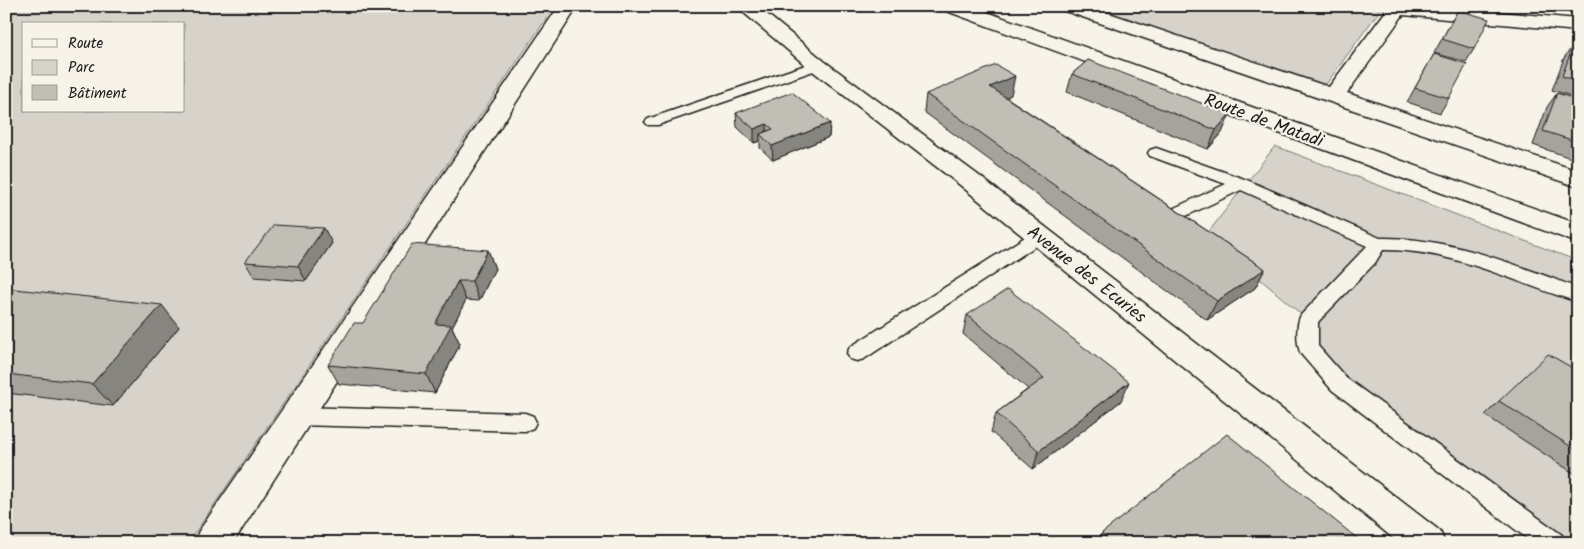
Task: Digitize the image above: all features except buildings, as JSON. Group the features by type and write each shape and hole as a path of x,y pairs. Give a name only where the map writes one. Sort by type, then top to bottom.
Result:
{"street":[{"path":"212,543 569,6"},
{"name":"Avenue des Ecuries","path":"745,6 817,65 969,180 1427,543"},
{"name":"Route de Matadi","path":"951,6 1578,234"},
{"path":"1069,6 1578,179"},
{"path":"1334,96 1396,7 1578,25"}],"lane":[{"path":"653,122 817,65"},
{"path":"1156,153 1241,184 1378,244 1398,242 1425,245 1493,265 1578,295"},
{"path":"1165,219 1241,184"},
{"path":"857,353 1039,236"},
{"path":"1378,244 1368,258 1308,320 1308,348 1339,384 1553,543"},
{"path":"296,416 525,422"}],"green space":[{"path":"6,6 555,6 188,543 6,543"},
{"path":"1088,6 1368,6 1380,10 1324,87"},
{"path":"1275,146 1578,261 1578,543 1553,543 1308,348 1308,320 1207,234"}]}
